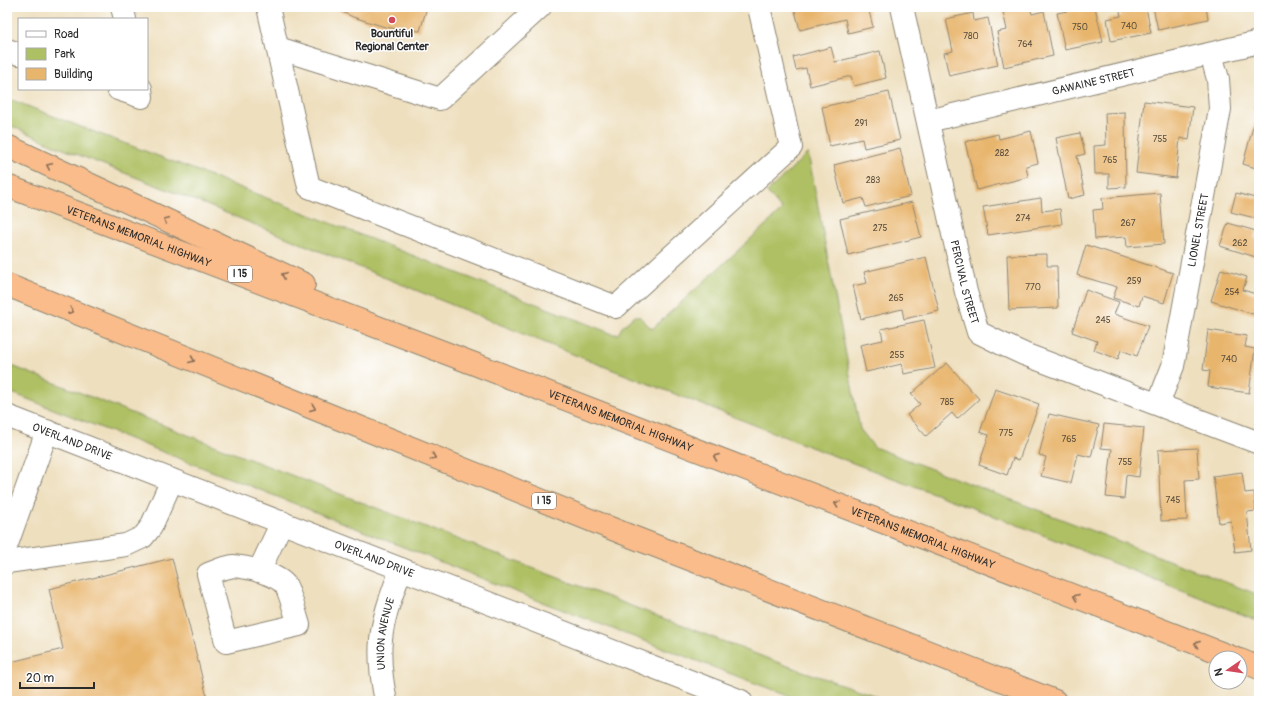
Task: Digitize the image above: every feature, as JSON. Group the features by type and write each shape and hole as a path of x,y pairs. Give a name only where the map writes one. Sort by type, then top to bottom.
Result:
{"highway":[{"path":"7,146 472,362"},
{"name":"VETERANS MEMORIAL HIGHWAY","path":"7,186 472,362 1213,650"},
{"name":"I 15","path":"7,285 630,536 1055,701"},
{"path":"7,290 35,297"},
{"path":"1248,663 1259,668"}],"street":[{"path":"122,7 125,18"},
{"path":"268,7 309,187 616,307 791,147 759,7"},
{"path":"278,48 440,100 540,7"},
{"name":"PERCIVAL STREET","path":"902,7 966,292 978,332 1024,354 1259,443"},
{"name":"GAWAINE STREET","path":"928,121 1259,42"},
{"path":"7,50 18,54"},
{"name":"LIONEL STREET","path":"1158,404 1173,366 1220,109 1218,80 1211,54"},
{"path":"121,90 142,98 141,90"},
{"name":"OVERLAND DRIVE","path":"7,416 741,701"},
{"path":"7,544 15,495 47,431"},
{"path":"7,562 126,546 143,537 151,527 172,480"},
{"path":"259,571 282,522"},
{"name":"UNION AVENUE","path":"386,701 381,668 381,640 386,612 401,569"}],"green space":[{"path":"7,98 198,171 613,334 618,334 622,327 634,316 639,316 652,329 782,210 767,192 808,153 860,429 874,447 1259,595 1259,621 1005,520 821,451 580,357 204,204 58,147 7,124"},
{"path":"7,364 782,664 891,701 802,701 521,594 7,391"}],"building":[{"name":"Bountiful Regional Center","path":"331,7 427,7 420,31 385,27 353,17"},
{"path":"794,7 868,7 873,27 848,33 845,19 800,30"},
{"path":"1002,7 1030,7 1032,14 1044,11 1053,56 1004,67 997,32 1007,30"},
{"path":"1066,7 1095,7 1103,42 1065,50 1057,13 1067,11"},
{"path":"1119,7 1146,7 1151,33 1111,41 1107,19 1121,16"},
{"path":"1153,7 1206,7 1208,19 1158,30"},
{"path":"973,13 974,21 988,18 998,65 949,76 944,53 953,51 946,19"},
{"path":"831,47 835,62 880,51 886,78 854,86 851,76 810,86 806,68 796,70 793,57"},
{"path":"889,92 900,140 864,148 862,139 830,146 822,107"},
{"path":"1259,92 1259,111 1254,109"},
{"path":"1144,101 1193,107 1189,140 1180,138 1176,178 1136,173"},
{"path":"1125,112 1126,187 1109,188 1109,174 1095,174 1094,146 1106,145 1105,113"},
{"path":"1256,116 1259,117 1259,169 1243,164"},
{"path":"1031,131 1038,163 1026,166 1028,177 977,190 965,142 998,134 999,139"},
{"path":"1080,133 1085,154 1077,156 1085,195 1068,199 1056,138"},
{"path":"900,148 911,196 866,207 863,198 843,203 834,165"},
{"path":"1160,193 1164,244 1127,247 1126,237 1095,239 1093,210 1103,209 1102,198"},
{"path":"1236,193 1259,199 1259,219 1231,212"},
{"path":"1041,198 1042,211 1060,209 1062,224 988,235 983,207"},
{"path":"912,202 921,237 848,255 840,219"},
{"path":"1228,223 1256,231 1254,238 1259,240 1259,258 1220,246"},
{"path":"1086,245 1173,273 1164,303 1142,296 1139,306 1113,298 1117,287 1077,275"},
{"path":"1047,254 1047,266 1057,266 1058,308 1009,310 1007,255"},
{"path":"926,257 939,311 904,319 902,309 861,319 853,286 867,283 864,272"},
{"path":"1221,269 1247,277 1243,290 1259,295 1259,316 1211,301"},
{"path":"1086,290 1119,302 1114,314 1148,326 1137,356 1121,350 1118,359 1094,350 1097,341 1072,332"},
{"path":"924,320 935,368 904,374 902,364 866,372 860,345 883,340 881,329"},
{"path":"1208,330 1247,336 1245,347 1255,349 1249,393 1208,387 1210,371 1203,370"},
{"path":"947,363 979,399 957,419 952,413 926,436 907,415 920,404 911,394"},
{"path":"995,389 1039,404 1019,460 1013,458 1007,475 979,465 989,435 980,432"},
{"path":"1049,414 1099,425 1091,457 1078,454 1071,483 1041,476 1046,457 1039,455"},
{"path":"1104,424 1144,428 1139,477 1126,475 1124,499 1106,497 1112,449 1101,448"},
{"path":"1197,448 1199,479 1185,480 1187,520 1161,521 1158,450"},
{"path":"1242,472 1245,493 1254,492 1256,511 1247,512 1251,550 1235,552 1231,521 1219,523 1213,476"},
{"path":"172,558 208,701 7,701 7,663 63,649 49,589"}],"place":[{"name":"Bountiful Regional Center","path":"392,20"}]}
